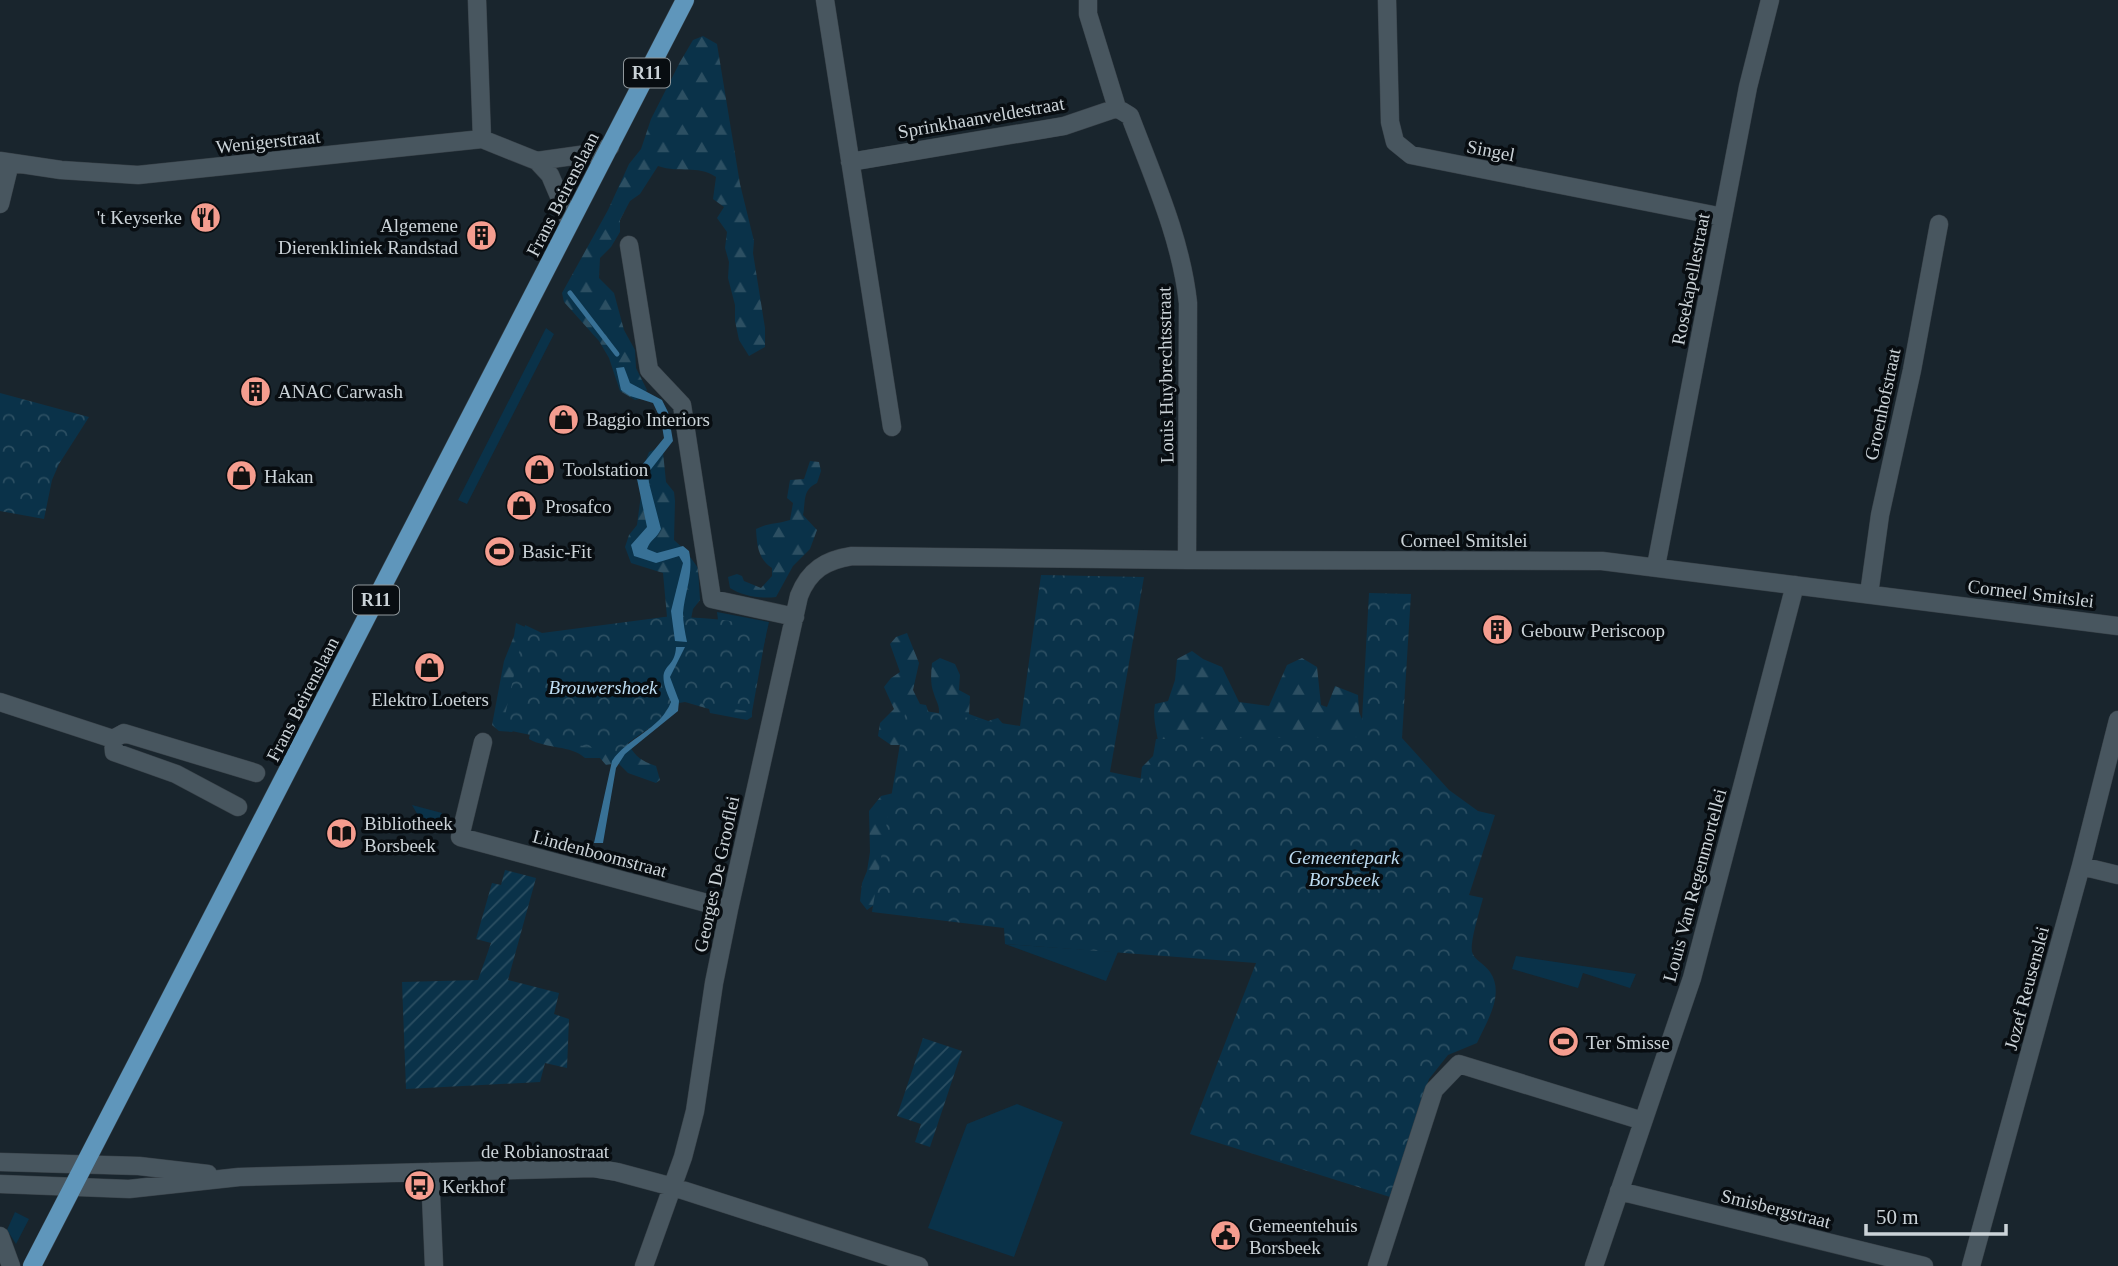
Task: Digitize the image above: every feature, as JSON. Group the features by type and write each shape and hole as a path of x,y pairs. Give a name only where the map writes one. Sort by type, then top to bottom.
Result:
{"main road":[{"name":"Frans Beirenslaan","path":"32,1266 685,0"}],"street":[{"path":"477,0 482,139"},
{"path":"825,0 892,427"},
{"name":"Louis Huybrechtsstraat","path":"1088,0 1088,14 1117,108 1130,116 1180,252 1185,277 1188,303 1187,560"},
{"name":"Singel","path":"1387,0 1390,122 1395,142 1411,155 1723,216"},
{"name":"Rosekapellestraat","path":"1656,566 1748,87 1770,0"},
{"name":"Sprinkhaanveldestraat","path":"850,162 1064,126 1117,108"},
{"name":"Wenigerstraat","path":"5,162 98,174 138,175 482,139 537,161 586,154 610,147"},
{"path":"537,161 550,174 570,222"},
{"path":"0,204 5,162"},
{"name":"Groenhofstraat","path":"1869,594 1880,515 1912,370 1939,224"},
{"path":"629,245 649,370 682,405 712,599 794,617"},
{"name":"Corneel Smitslei","path":"811,573 829,561 852,556 1602,561 2118,626"},
{"name":"Georges De Grooflei","path":"644,1266 673,1187 695,1111 714,984 729,909 794,617 804,584 811,573"},
{"name":"Louis Van Regenmortellei","path":"1594,1266 1692,978 1796,585"},
{"path":"0,702 113,739 124,733 256,773"},
{"name":"Jozef Reusenslei","path":"1971,1266 2081,866 2118,720"},
{"path":"113,739 114,752 176,774 238,807"},
{"name":"Lindenboomstraat","path":"483,742 460,837 729,909"},
{"path":"2081,866 2118,875"},
{"path":"1377,1266 1434,1090 1459,1064 1643,1121"},
{"name":"de Robianostraat","path":"0,1162 139,1166 239,1177"},
{"name":"de Robianostraat","path":"0,1184 129,1189 239,1177 593,1168 673,1187 919,1266"},
{"path":"430,1172 434,1266"},
{"name":"Smisbergstraat","path":"1619,1191 1924,1266"},
{"path":"0,1236 11,1266"}],"green space":[{"path":"703,36 717,44 740,184 754,241 753,253 765,328 765,347 749,356 739,340 735,305 728,278 729,262 725,248 727,232 717,218 724,207 713,199 716,177 702,171 658,166 640,194 630,201 620,220 620,232 600,258 599,278 614,293 624,330 635,350 636,368 647,390 643,398 635,400 620,391 609,358 599,341 564,302 562,293 608,210 629,164 641,149 651,119 680,62 693,40"},
{"path":"546,328 554,334 467,504 458,500"},
{"path":"0,393 89,417 59,464 52,480 44,519 0,511"},
{"name":"Brouwershoek","path":"656,449 663,452 666,482 674,492 674,540 698,568 700,600 693,609 691,619 752,704 752,717 747,720 710,713 709,709 685,702 679,703 675,713 627,741 638,757 656,766 660,780 656,783 628,773 618,763 606,765 600,758 585,758 573,751 529,739 530,732 521,724 512,732 499,731 492,725 504,661 516,623 543,635 667,617 663,573 631,563 625,547 629,535 637,525 641,473 649,452"},
{"path":"810,461 819,462 821,471 817,483 807,493 803,515 817,530 810,549 793,566 776,597 752,596 730,588 728,577 737,574 742,576 744,581 761,588 772,576 772,568 759,551 756,529 790,520 793,503 787,498 790,480 804,479"},
{"name":"Gemeentepark Borsbeek","path":"1041,575 1144,577 1110,772 1149,780 1156,739 1361,737 1369,593 1411,594 1402,738 1449,790 1478,811 1495,815 1469,895 1483,898 1472,952 1490,972 1496,989 1493,1008 1477,1043 1448,1055 1429,1079 1390,1197 1190,1134 1256,963 1005,944 1004,928 872,912 906,708 1020,726"},
{"path":"717,612 769,622 764,644 719,629"},
{"name":"Brouwershoek","path":"672,616 745,624 766,634 752,712 680,700 671,702 661,718 617,753 502,729 525,625 542,633"},
{"path":"907,633 919,663 913,690 920,704 926,705 931,719 938,718 939,711 932,686 932,663 940,658 955,664 960,675 959,690 970,696 969,714 988,721 998,718 1008,730 1139,793 1142,767 1159,750 1155,704 1168,701 1175,680 1177,659 1192,651 1222,667 1239,702 1269,706 1287,665 1302,658 1317,667 1321,705 1327,707 1335,686 1358,695 1359,712 1370,738 881,900 867,910 860,901 870,852 869,811 881,796 898,792 929,745 891,745 878,736 880,723 894,709 884,687 900,672 890,644 896,637"},
{"path":"412,805 442,813 438,829 423,824"},
{"path":"505,870 536,878 508,980 559,993 554,1014 569,1019 567,1068 545,1063 540,1082 406,1089 402,982 478,980 491,943 476,939 492,883 501,885"},
{"path":"1005,944 1118,952 1106,981"},
{"path":"1516,956 1636,974 1630,988 1583,973 1578,988 1512,969"},
{"path":"923,1038 962,1051 930,1147 915,1142 921,1124 897,1116"},
{"path":"1017,1104 1063,1122 1014,1257 928,1228 967,1124"},
{"path":"15,1212 29,1219 16,1244 7,1230"}],"shaded area":[{"path":"624,367 630,383 662,400 668,412 673,441 648,473 661,529 647,549 657,553 683,546 689,551 690,574 683,613 687,642 675,641 671,611 683,563 679,556 656,563 634,556 631,545 647,527 637,479 638,470 664,438 661,420 653,403 630,396 621,390 616,368"},
{"path":"676,647 685,647 670,677 679,701 678,711 625,754 616,768 603,843 594,843 612,761 660,719 671,702 664,673 675,655"}],"waterway":[{"path":"570,293 617,354"}],"place":[{"name":"'t Keyserke","path":"205,217"},
{"name":"Algemene Dierenkliniek Randstad","path":"481,236"},
{"name":"ANAC Carwash","path":"255,391"},
{"name":"Baggio Interiors","path":"563,419"},
{"name":"Toolstation","path":"540,469"},
{"name":"Hakan","path":"241,476"},
{"name":"Prosafco","path":"522,506"},
{"name":"Basic-Fit","path":"499,551"},
{"name":"Gebouw Periscoop","path":"1498,630"},
{"name":"Elektro Loeters","path":"430,668"},
{"name":"Bibliotheek Borsbeek","path":"341,834"},
{"name":"Ter Smisse","path":"1563,1042"},
{"name":"Kerkhof","path":"419,1186"},
{"name":"Gemeentehuis Borsbeek","path":"1226,1236"}]}
